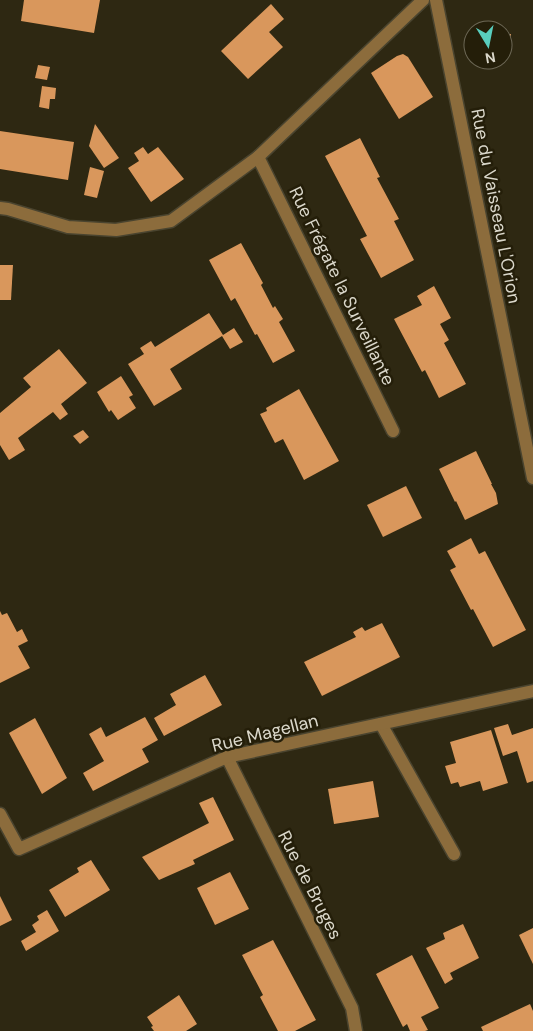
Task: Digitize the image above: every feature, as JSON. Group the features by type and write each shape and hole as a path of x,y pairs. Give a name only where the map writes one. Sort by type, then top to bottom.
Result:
{"street":[{"path":"0,208 68,227 116,230 171,220 258,157 423,0"},
{"name":"Rue du Vaisseau L'Orion","path":"436,0 533,478"},
{"name":"Rue Frégate la Surveillante","path":"258,157 394,431"},
{"name":"Rue Magellan","path":"0,814 19,849 227,757 533,691"},
{"path":"381,724 454,854"},
{"name":"Rue de Bruges","path":"227,757 352,1008 356,1031"}],"building":[{"path":"24,0 100,0 94,33 21,21"},
{"path":"271,4 284,19 269,32 283,47 248,79 221,51"},
{"path":"403,54 408,57 433,97 399,119 371,73"},
{"path":"38,65 50,67 47,80 35,78"},
{"path":"42,86 56,88 55,99 50,99 49,109 39,107"},
{"path":"95,124 119,158 104,168 89,146"},
{"path":"0,131 74,142 68,180 0,169"},
{"path":"360,138 380,177 377,178 399,219 394,221 414,260 381,278 360,239 367,236 325,156"},
{"path":"143,147 148,154 158,147 184,179 151,202 128,168 139,161 134,153"},
{"path":"90,167 104,171 97,198 84,195"},
{"path":"241,243 263,283 261,285 273,308 275,306 283,319 279,322 295,351 273,363 235,298 231,301 209,260"},
{"path":"0,265 13,265 11,300 0,300"},
{"path":"434,286 451,318 440,324 449,340 444,343 466,384 439,398 425,370 422,372 394,319 422,305 417,296"},
{"path":"209,313 223,335 234,328 243,342 230,349 222,336 170,369 182,389 154,406 128,364 144,354 140,348 151,341 155,347"},
{"path":"59,349 87,383 61,404 68,414 60,420 53,412 18,438 25,450 9,460 0,445 0,413 31,387 23,378"},
{"path":"121,376 133,395 129,397 136,408 118,420 111,410 109,412 97,392"},
{"path":"299,389 339,461 304,480 283,439 275,443 260,414 267,411 266,408"},
{"path":"83,430 89,437 80,444 73,436"},
{"path":"476,451 496,493 498,504 465,520 439,469"},
{"path":"406,486 422,518 383,537 367,505"},
{"path":"471,538 479,554 485,551 526,630 493,647 450,570 456,567 447,551"},
{"path":"0,611 2,615 7,613 17,632 22,629 28,641 18,646 30,668 0,683"},
{"path":"382,623 400,657 322,696 304,662 356,637 353,632 362,627 365,631"},
{"path":"205,675 222,705 164,736 154,718 176,705 170,694"},
{"path":"145,717 158,740 142,749 149,762 93,791 83,773 104,761 89,734 101,727 106,737"},
{"path":"35,718 67,778 42,794 9,733"},
{"path":"508,724 512,735 533,728 533,781 527,783 517,751 503,756 494,728"},
{"path":"491,730 508,783 483,791 480,781 460,787 458,782 451,784 445,766 456,763 450,742"},
{"path":"373,781 379,817 334,824 328,789"},
{"path":"213,797 234,840 193,860 195,864 159,880 142,857 209,823 199,803"},
{"path":"91,860 110,890 65,917 49,890 79,872 77,868"},
{"path":"230,872 249,909 215,925 197,888"},
{"path":"0,896 12,920 0,926"},
{"path":"47,910 59,931 26,951 21,941 36,932 32,925 39,920 37,916"},
{"path":"463,924 479,958 450,973 453,979 445,984 426,948 445,939 443,933"},
{"path":"533,928 533,964 519,935"},
{"path":"273,940 316,1020 295,1031 278,1031 260,997 263,995 242,955"},
{"path":"412,955 439,1008 421,1017 428,1030 425,1031 410,1031 407,1024 403,1027 376,974"},
{"path":"179,995 197,1024 186,1031 154,1031 147,1017"},
{"path":"530,1004 533,1011 533,1031 483,1031 481,1027"}]}
